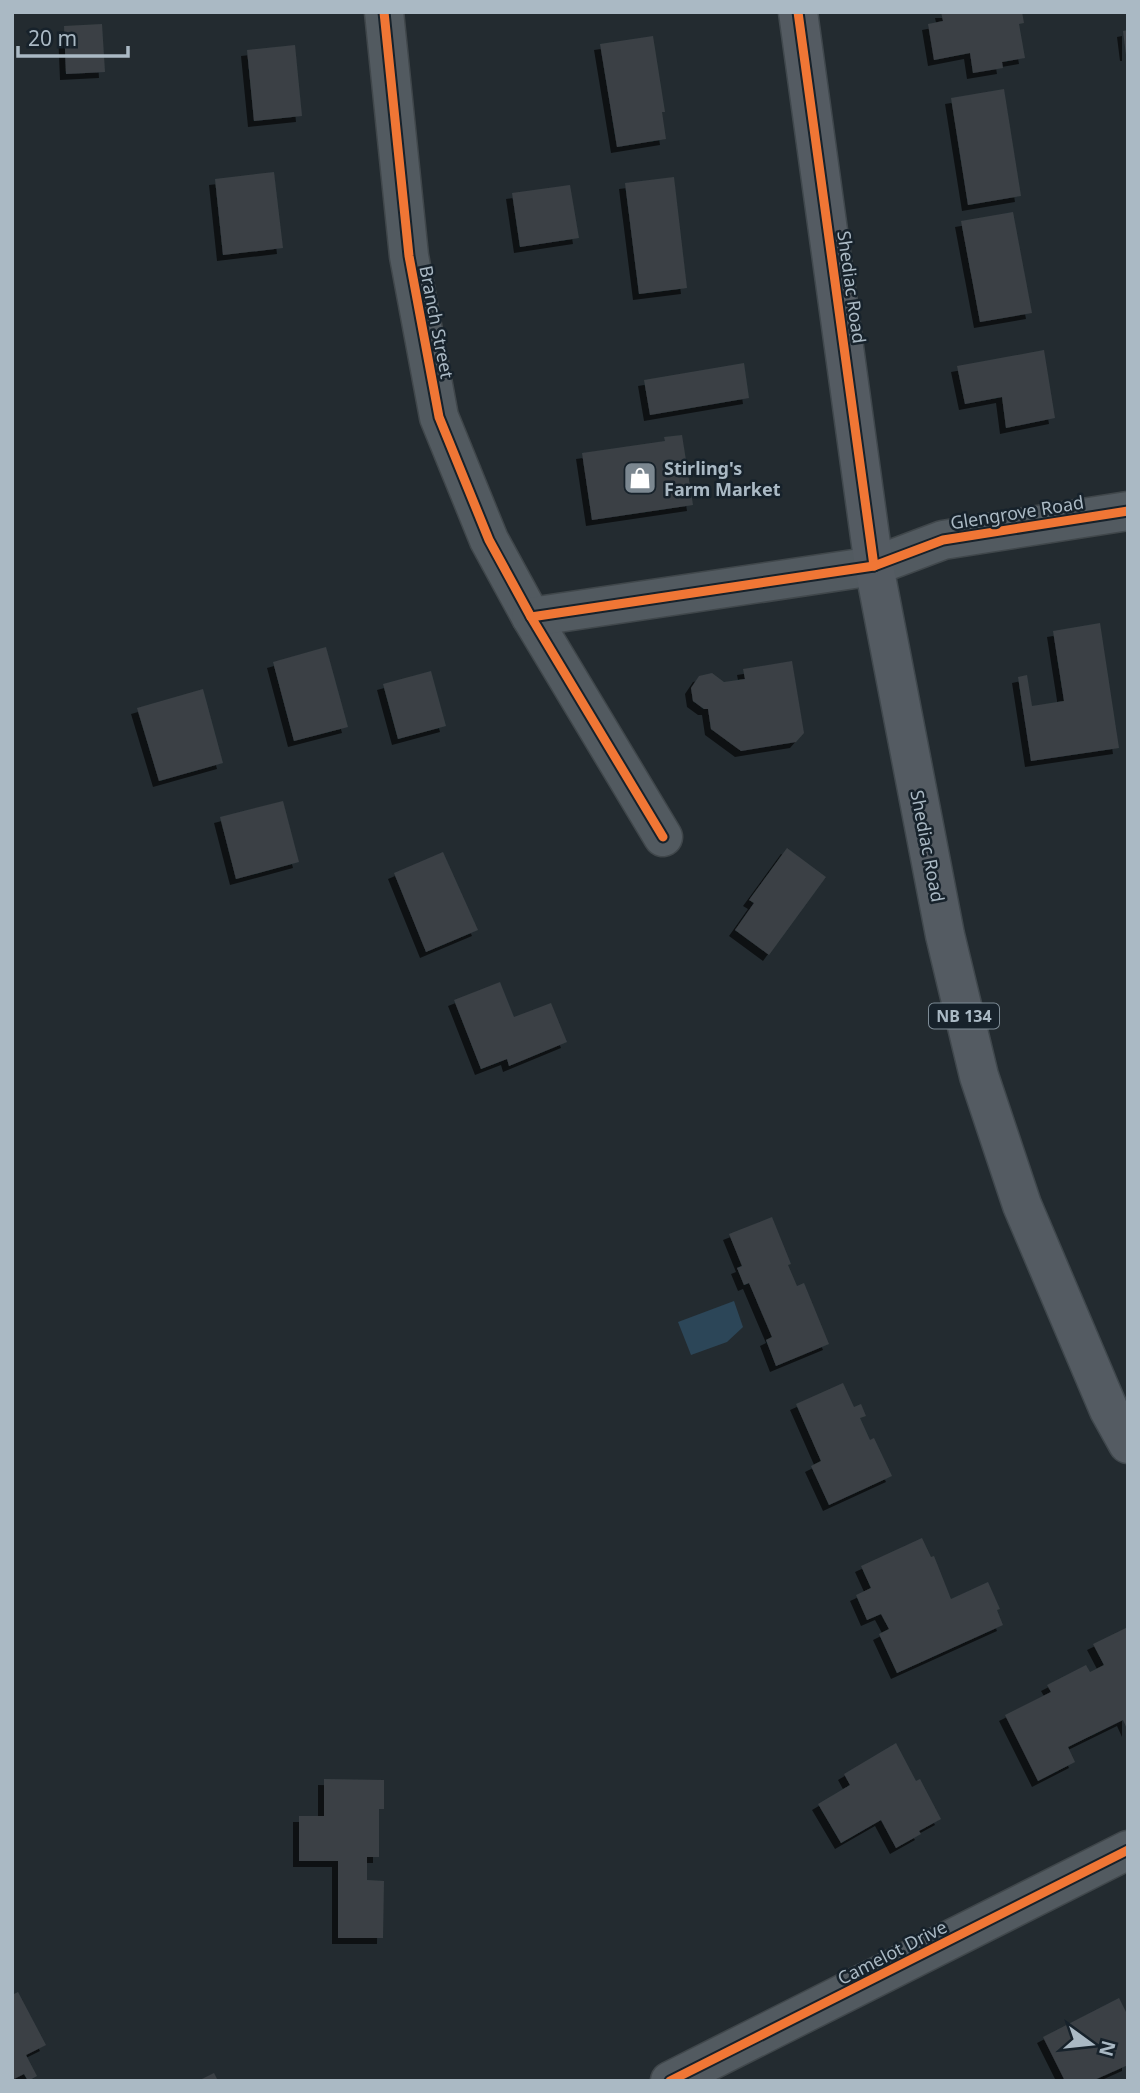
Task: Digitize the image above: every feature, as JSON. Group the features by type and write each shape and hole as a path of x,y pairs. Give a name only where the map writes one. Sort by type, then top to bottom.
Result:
{"main road":[{"name":"Shediac Road","path":"799,12 874,566 945,935 979,1076 1022,1205 1104,1398 1128,1444"}],"street":[{"name":"Branch Street","path":"384,12 409,256 439,417 489,540 531,617 663,837"},
{"name":"Glengrove Road","path":"874,566 943,540 1128,511"},
{"path":"531,617 874,566"},
{"name":"Camelot Drive","path":"670,2081 1128,1850"}],"water":[{"path":"734,1301 743,1327 727,1342 691,1355 678,1322"}],"building":[{"path":"941,12 1022,12 1024,23 1019,24 1025,58 1002,62 1003,68 973,73 970,53 934,60 928,24 943,21"},
{"path":"102,24 105,72 66,74 64,26"},
{"path":"1128,30 1128,55 1126,55 1123,31"},
{"path":"653,36 665,112 662,112 666,139 617,147 600,44"},
{"path":"295,45 302,116 254,121 247,50"},
{"path":"1004,89 1021,196 968,205 951,98"},
{"path":"274,172 283,248 223,255 215,179"},
{"path":"674,177 687,288 639,294 625,183"},
{"path":"570,185 579,238 520,247 512,193"},
{"path":"1013,212 1032,313 980,322 961,221"},
{"path":"1044,350 1055,418 1006,428 1002,397 965,404 957,366"},
{"path":"744,363 749,398 650,415 644,380"},
{"path":"682,435 693,505 592,520 582,453 665,441 664,437"},
{"path":"1100,623 1119,748 1031,761 1018,677 1027,675 1032,706 1064,701 1053,631"},
{"path":"326,647 348,727 294,741 273,662"},
{"path":"792,661 804,733 796,742 741,751 711,729 708,709 693,701 691,688 699,676 712,673 724,682 745,679 743,669"},
{"path":"431,671 446,726 398,739 383,684"},
{"path":"203,689 223,763 159,781 137,708"},
{"path":"283,801 299,862 236,879 220,817"},
{"path":"787,848 826,877 769,955 735,930 754,903 749,900"},
{"path":"443,852 478,930 426,952 394,873"},
{"path":"500,982 514,1017 551,1003 567,1042 509,1066 507,1059 481,1069 454,1000"},
{"path":"772,1217 797,1286 804,1283 829,1344 776,1366 766,1340 772,1337 749,1283 744,1285 737,1268 742,1266 729,1234"},
{"path":"843,1383 854,1407 861,1404 866,1416 860,1418 870,1440 874,1438 892,1476 829,1505 811,1466 821,1461 796,1404"},
{"path":"922,1538 931,1557 934,1556 951,1599 988,1582 1000,1609 997,1610 1003,1625 897,1673 879,1634 889,1629 881,1614 867,1620 856,1595 871,1588 861,1566"},
{"path":"1128,1627 1128,1731 1123,1720 1068,1747 1075,1762 1038,1781 1005,1715 1051,1692 1047,1685 1086,1665 1090,1672 1104,1665 1093,1644"},
{"path":"896,1743 916,1781 920,1779 941,1819 896,1848 881,1820 841,1843 818,1804 850,1785 844,1774"},
{"path":"324,1779 384,1780 384,1809 379,1809 379,1857 367,1857 367,1880 384,1881 383,1938 338,1938 338,1861 299,1861 299,1816 324,1816"},
{"path":"18,1992 46,2045 26,2055 37,2076 28,2081 24,2074 12,2080 12,1995"},
{"path":"1119,1998 1128,2016 1128,2065 1092,2081 1065,2081 1043,2037"},
{"path":"214,2073 218,2081 198,2081"}],"cycle path":[{"path":"384,12 409,256 439,417 489,540 531,617 663,837"},
{"path":"798,12 874,566"},
{"path":"531,617 874,566 943,540 1128,511"},
{"path":"670,2081 1128,1850"}],"place":[{"name":"Stirling's Farm Market","path":"640,478"}]}
